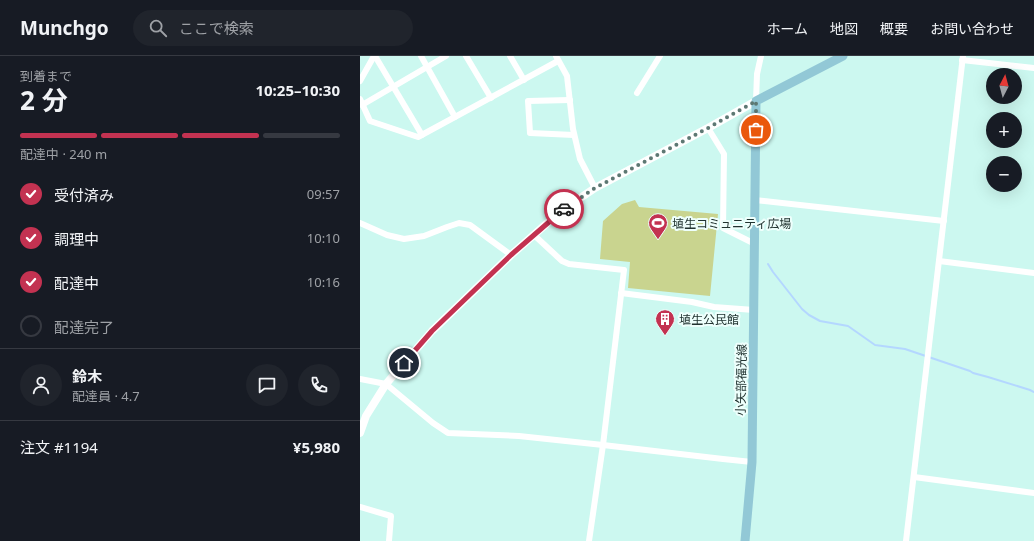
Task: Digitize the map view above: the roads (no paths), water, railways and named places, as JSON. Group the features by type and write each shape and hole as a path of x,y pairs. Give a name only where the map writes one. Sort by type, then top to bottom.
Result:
{"main road":[{"path":"360,433 366,416 386,384 432,331 511,255 561,210 595,188 843,56"},
{"name":"小矢部福光線","path":"746,541 752,462 756,101"}],"street":[{"path":"360,81 374,56 422,135"},
{"path":"421,56 455,117"},
{"path":"446,56 393,87 361,102 370,121 418,137 524,80 557,59 567,76 574,134 580,159 595,188"},
{"path":"466,56 491,98"},
{"path":"510,56 524,80"},
{"path":"637,93 660,56"},
{"path":"756,101 757,74 761,56"},
{"path":"906,541 962,58 1034,68"},
{"path":"570,100 528,101 530,133 574,134"},
{"path":"708,128 724,154 723,228 755,244"},
{"path":"755,200 944,221"},
{"path":"360,223 404,239 424,236 446,227 459,224 470,225 511,255"},
{"path":"534,235 562,261 569,264 624,270 603,444 589,541"},
{"path":"939,262 1034,272"},
{"path":"621,293 692,302 714,307 754,310"},
{"path":"360,379 386,384 433,423 448,433 519,436 603,444 752,462"},
{"path":"914,477 1034,493"},
{"path":"360,507 392,516 388,541"}],"waterway":[{"path":"768,264 802,309 820,321 848,326 875,345 905,349 973,373 1034,392"}],"place":[{"name":"埴生コミュニティ広場","path":"658,240"},
{"name":"埴生公民館","path":"665,336"}]}
